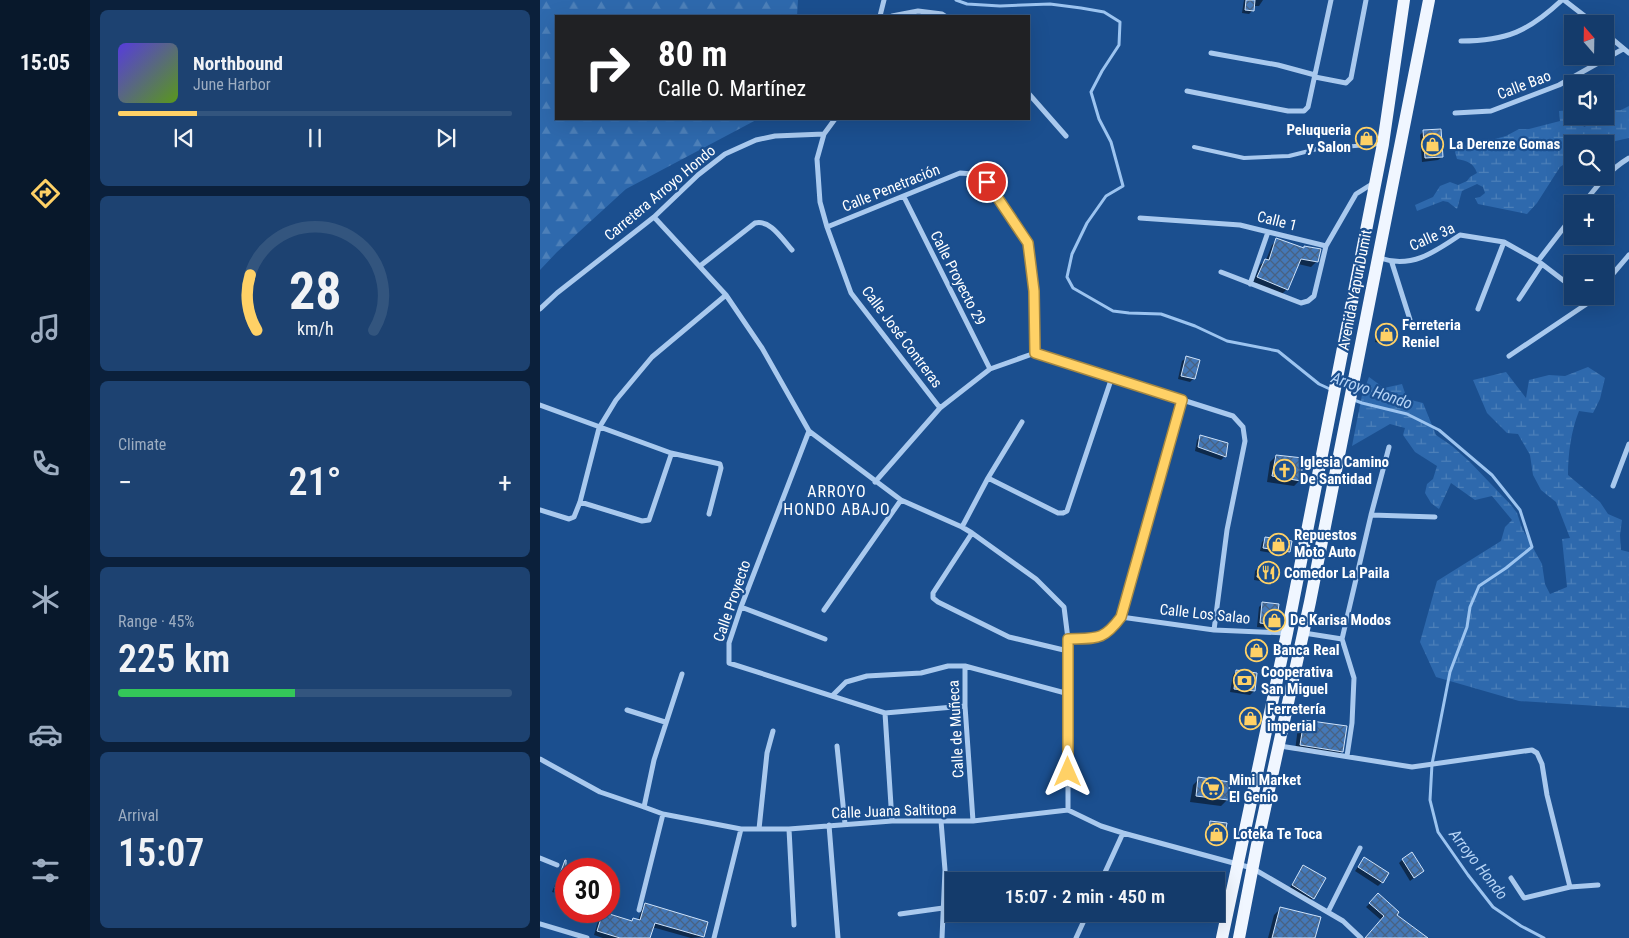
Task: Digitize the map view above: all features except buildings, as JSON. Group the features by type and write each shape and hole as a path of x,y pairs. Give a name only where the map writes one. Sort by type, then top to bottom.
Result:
{"main road":[{"name":"Avenida Yapur Dumit","path":"1222,938 1287,633 1383,144 1404,0"},
{"name":"Avenida Yapur Dumit","path":"1239,938 1343,436 1429,0"}],"street":[{"path":"880,15 884,0"},
{"path":"1187,91 1288,110 1304,110 1308,107 1331,0"},
{"path":"1211,53 1278,64 1315,76 1346,83 1351,78 1366,0"},
{"path":"1461,41 1486,41 1511,35 1542,18 1563,0 1583,15"},
{"path":"897,15 918,11 944,15"},
{"path":"1614,41 1629,53"},
{"name":"Calle Bao","path":"1455,113 1491,111 1559,86 1623,49"},
{"path":"1030,95 1066,136"},
{"path":"824,134 834,120"},
{"name":"Carretera Arroyo Hondo","path":"540,310 557,293 654,217 698,175 725,154 756,140 775,136 824,134"},
{"name":"Calle José Contreras","path":"824,134 817,159 820,202 852,293 940,408"},
{"path":"1590,195 1614,167 1629,158"},
{"name":"Calle Penetración","path":"828,227 960,173 973,174 987,182 1028,243 1034,291 1035,353"},
{"path":"1221,272 1301,303 1308,301 1314,296 1326,246 1356,194 1374,183"},
{"name":"Calle Proyecto 29","path":"904,197 990,370"},
{"path":"654,217 726,295 762,348 809,431 901,500 962,527 1036,579 1064,607 1068,639 1068,810 1101,826 1252,868 1344,921 1361,938"},
{"name":"Calle 1","path":"1140,218 1240,225 1326,246"},
{"path":"700,266 755,224 761,222 769,226 792,250"},
{"path":"1519,299 1540,262 1564,228"},
{"path":"1250,284 1268,232"},
{"name":"Calle 3a","path":"1379,258 1392,262 1410,261 1435,252 1460,235 1504,242 1540,262 1564,281"},
{"path":"1478,309 1504,242"},
{"path":"1614,272 1629,254"},
{"path":"1392,262 1412,326"},
{"path":"540,510 574,517 580,502 599,428 616,400 652,357 726,295"},
{"path":"1509,356 1582,305"},
{"path":"875,482 940,408 990,370 1035,353 1233,416 1243,427 1245,441 1227,530 1214,630"},
{"path":"988,478 1058,512 1063,513 1067,511 1112,377"},
{"path":"1068,639 1098,638 1111,630 1121,617 1182,400"},
{"path":"540,405 671,453 720,464 721,468 709,514"},
{"path":"962,527 988,478 1022,422"},
{"name":"Calle Proyecto","path":"809,431 741,606 729,643 729,663 886,713 965,706"},
{"path":"1613,486 1629,444"},
{"path":"1347,756 1352,722 1354,678 1342,639 1389,447"},
{"path":"580,502 642,521 650,520 671,453"},
{"path":"824,610 901,500"},
{"path":"1371,515 1434,517"},
{"path":"972,534 933,593 933,598 1009,638 1068,651"},
{"path":"741,606 825,639"},
{"name":"Calle Los Salao","path":"1121,617 1214,630 1287,633"},
{"path":"1303,633 1342,639"},
{"path":"832,696 846,682 867,676 921,672 948,666 965,666 1068,694"},
{"name":"Calle de Muñeca","path":"965,666 965,706 973,821"},
{"path":"644,808 654,760 682,674"},
{"path":"627,710 666,722"},
{"path":"886,713 892,821"},
{"path":"759,829 767,753 773,731"},
{"path":"837,746 845,824"},
{"path":"1279,746 1418,767 1532,750 1537,753 1542,764 1547,795 1570,887"},
{"name":"Calle Juana Saltitopa","path":"540,759 600,792 644,808 664,814 741,829 789,829 892,821 973,821 1068,810"},
{"path":"639,910 664,814"},
{"path":"941,821 946,870 942,938"},
{"path":"829,825 838,938"},
{"path":"714,938 741,829"},
{"path":"789,829 794,925"},
{"path":"1105,872 1123,832"},
{"path":"1328,912 1360,848"},
{"path":"540,858 555,864"},
{"path":"1511,878 1524,898 1570,887 1598,885"},
{"path":"900,914 943,908"},
{"path":"1076,938 1083,922"},
{"path":"540,924 587,938"}],"lane":[{"path":"1194,147 1244,158 1289,156 1318,149 1383,144"}],"green space":[{"path":"540,0 798,0 797,15 555,15 555,120 756,120 626,189 540,270"},
{"path":"1629,106 1629,138 1614,141 1614,135 1564,135 1564,164 1560,167 1537,203 1527,214 1478,204 1475,198 1485,193 1483,187 1477,184 1462,191 1457,209 1448,202 1443,201 1417,211 1415,205 1433,197 1440,186 1450,182 1458,185 1477,173 1474,166 1464,160 1457,159 1455,152 1457,142 1471,148 1486,139 1491,140 1506,136 1519,129 1529,129 1560,121 1559,111 1564,111 1564,125 1583,125 1584,127 1588,125 1614,125 1614,108 1621,110"},
{"path":"1588,367 1605,378 1600,399 1593,413 1579,411 1570,443 1568,475 1600,502 1608,514 1622,520 1621,550 1629,552 1629,708 1519,701 1436,677 1420,642 1437,581 1501,541 1505,527 1512,520 1492,496 1475,500 1451,483 1439,509 1431,503 1425,493 1427,484 1433,479 1437,466 1415,452 1403,435 1405,428 1390,424 1352,446 1362,395 1369,377 1384,388 1402,384 1407,399 1423,403 1436,435 1469,461 1511,505 1517,513 1522,528 1542,564 1545,584 1550,594 1567,587 1562,539 1570,538 1556,502 1541,490 1533,475 1530,455 1518,434 1507,433 1487,413 1473,380 1506,372 1526,398 1529,380 1549,375 1565,376"}],"waterway":[{"name":"Arroyo Hondo","path":"956,0 967,4 1000,6 1050,4 1081,8 1104,12 1120,22 1119,45 1091,92 1099,119 1111,142 1123,186 1106,196 1087,223 1072,254 1067,277 1073,288 1113,311 1161,314 1195,326 1227,341 1278,351 1319,384 1332,390"},
{"name":"Arroyo Hondo","path":"1354,400 1407,414 1439,430 1492,475 1520,510 1532,547 1506,568 1479,586 1470,607 1467,627 1450,672 1432,764 1430,800 1438,832 1493,907 1521,926 1544,938"}],"place":[{"name":"Peluqueria y Salon","path":"1367,139"},
{"name":"La Derenze Gomas","path":"1433,144"},
{"name":"Ferreteria Reniel","path":"1386,334"},
{"name":"Iglesia Camino De Santidad","path":"1284,471"},
{"name":"Repuestos Moto Auto","path":"1278,544"},
{"name":"Comedor La Paila","path":"1268,573"},
{"name":"De Karisa Modos","path":"1274,620"},
{"name":"Banca Real","path":"1257,650"},
{"name":"Cooperativa San Miguel","path":"1245,681"},
{"name":"Ferretería imperial","path":"1251,718"},
{"name":"Mini Market El Genio","path":"1213,789"},
{"name":"Loteka Te Toca","path":"1217,834"}],"district":[{"name":"ARROYO HONDO ABAJO","path":"837,500"}],"route":[{"path":"987,182 1028,243 1034,291 1035,353 1182,400 1121,617 1111,630 1098,638 1068,639 1068,772"}]}
